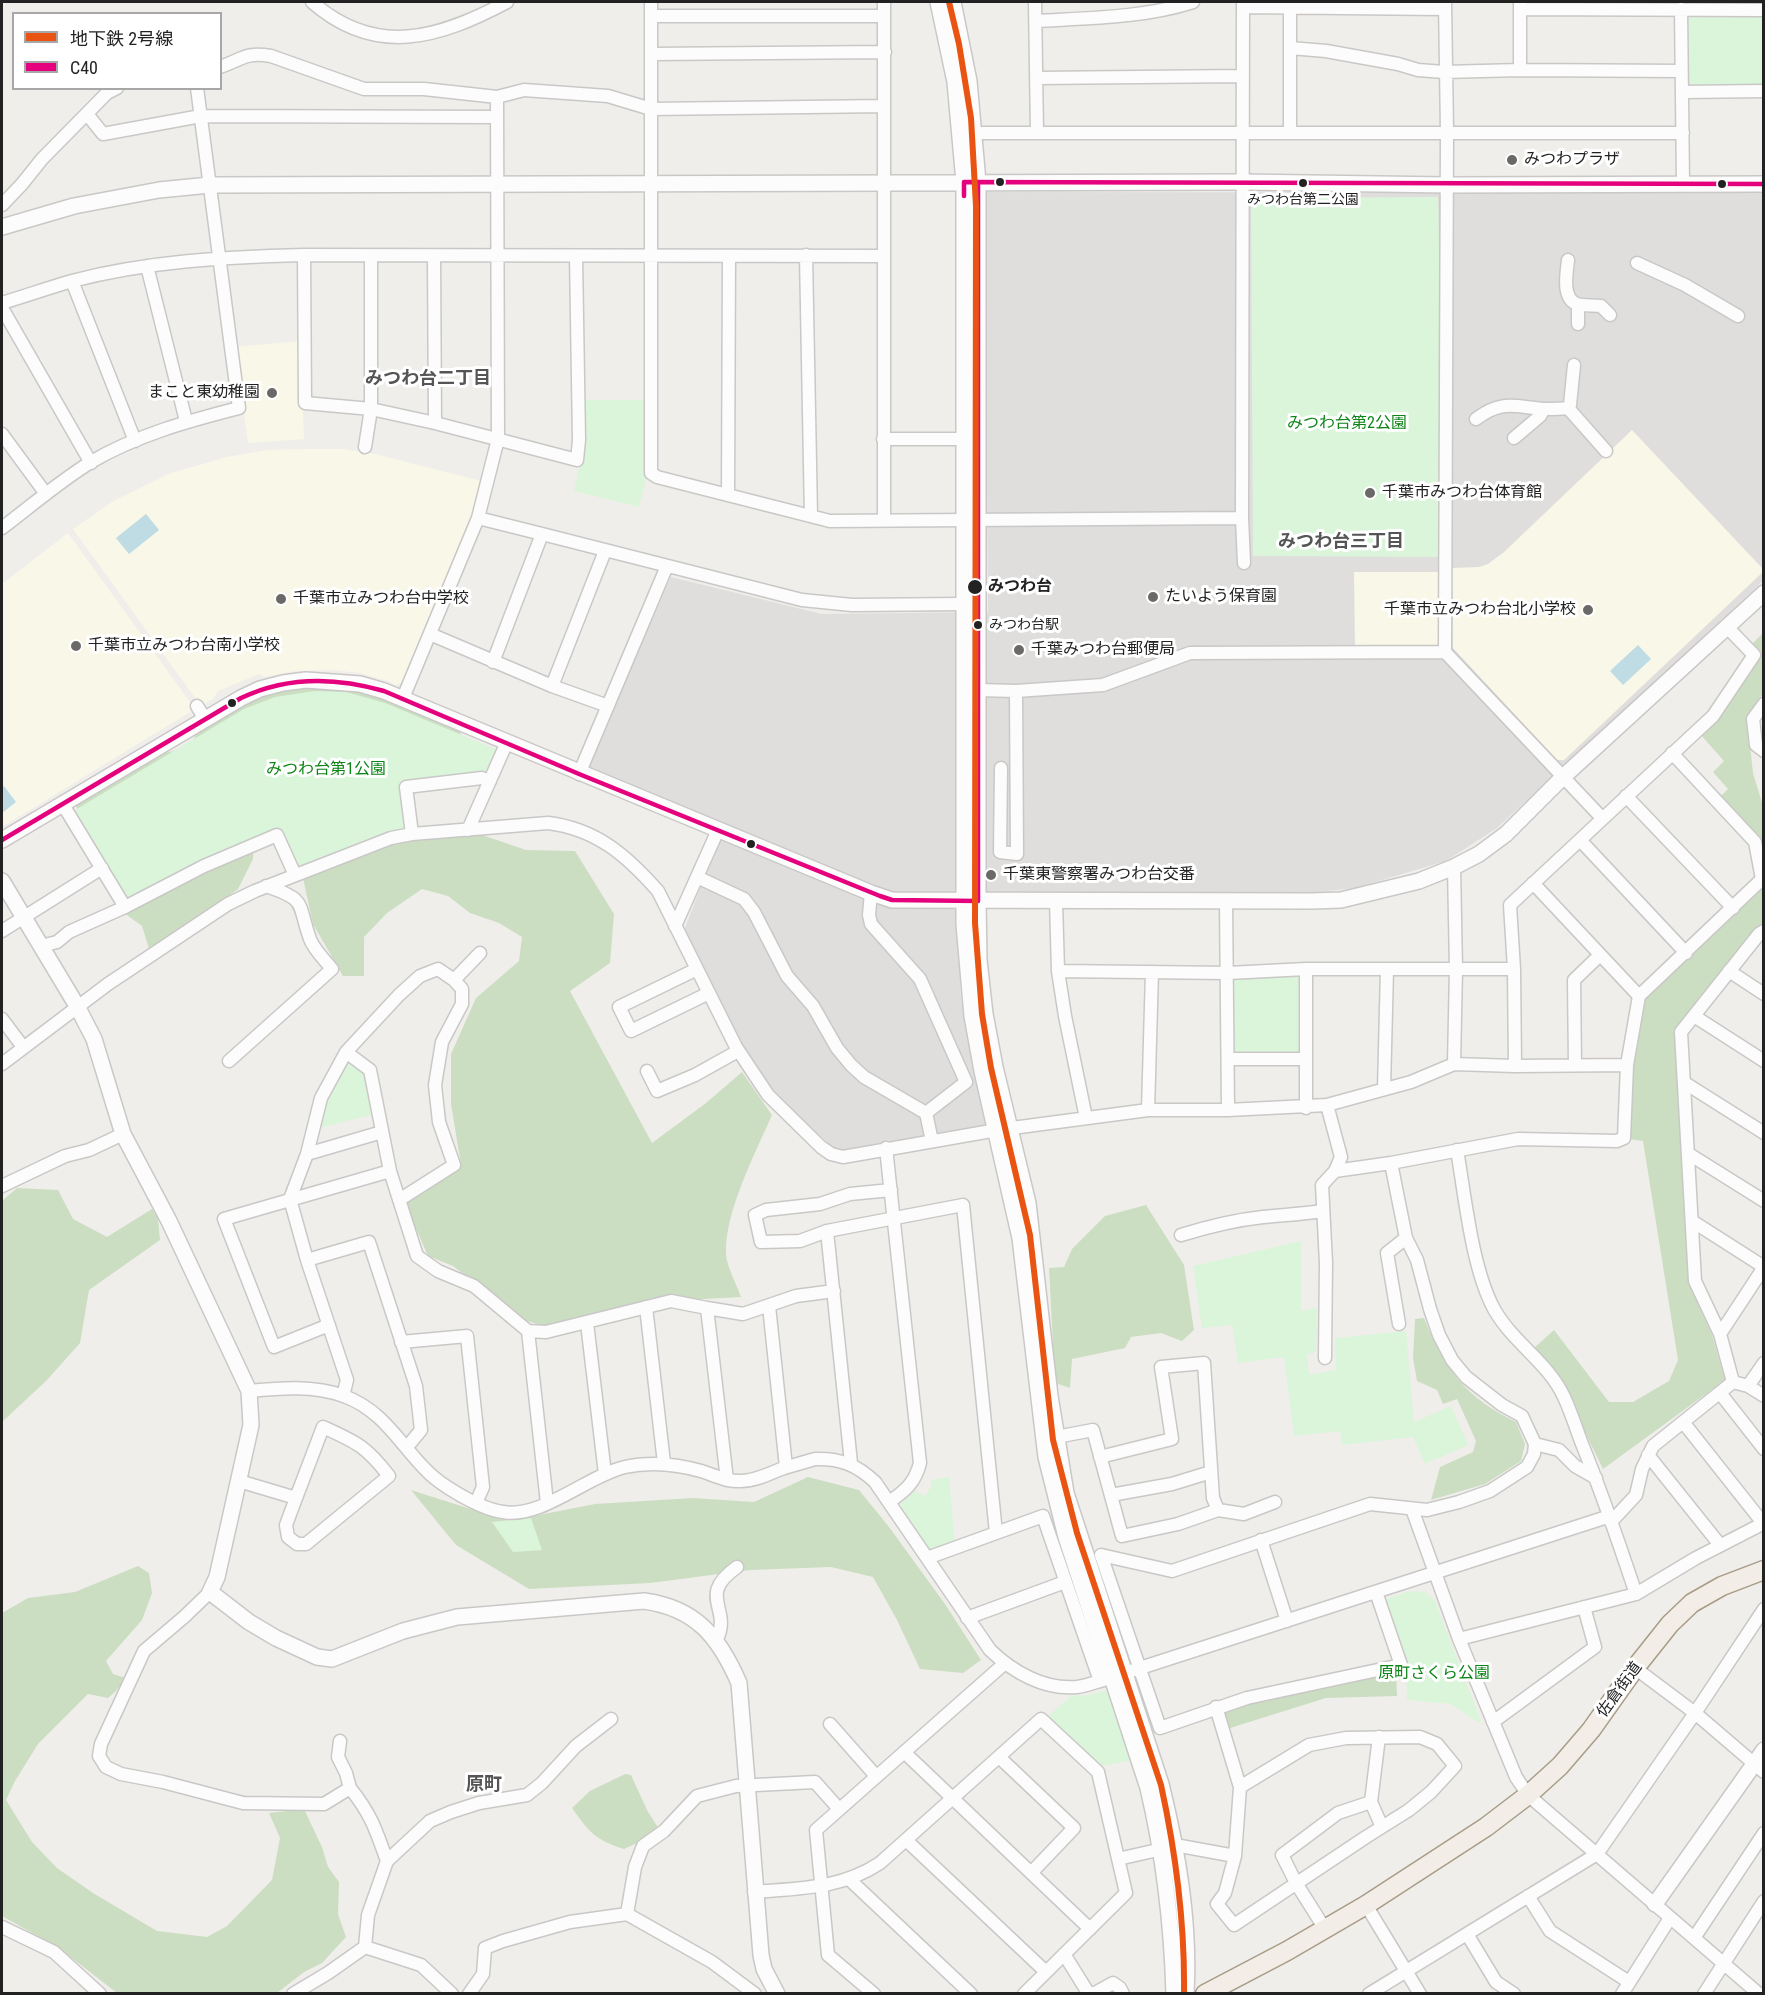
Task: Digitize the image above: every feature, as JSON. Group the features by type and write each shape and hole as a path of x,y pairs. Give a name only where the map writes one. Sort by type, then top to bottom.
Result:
{"main road":[{"name":"佐倉街道","path":"1204,1994 1287,1951 1366,1905 1486,1827 1528,1795 1560,1766 1591,1730 1670,1624 1692,1603 1722,1586 1764,1570"}],"street":[{"path":"312,2 331,17 358,31 392,37 440,32 507,2"},
{"path":"651,2 651,473 657,477 830,521 1242,518"},
{"path":"884,2 884,520"},
{"path":"938,2 955,82 971,182 971,520 963,604 971,901 985,1014 1020,1238 1046,1457 1066,1537 1120,1675"},
{"path":"953,2 969,81 974,133 965,439 971,520 978,690 971,901"},
{"path":"1035,2 1037,133"},
{"path":"1036,21 1120,16 1174,8 1193,2"},
{"path":"1244,563 1242,518 1243,4 1290,8 1444,5 1447,132 1445,652 1602,818"},
{"path":"1521,70 1520,5 1682,9 1727,5 1764,10"},
{"path":"1290,8 1290,133"},
{"path":"1682,9 1683,184"},
{"path":"651,16 884,16"},
{"path":"1290,48 1326,51 1398,64 1418,70 1444,72 1681,71"},
{"path":"651,54 885,52"},
{"path":"222,66 243,56 256,54 271,56 364,89 424,89 497,97 524,90 608,96 651,109 884,106"},
{"path":"1036,78 1243,76"},
{"path":"2,205 42,159 107,93 113,90"},
{"path":"2,528 91,462 135,441 186,421 239,408 197,90"},
{"path":"1682,92 1764,91"},
{"path":"403,698 478,518 498,439 497,97"},
{"path":"87,114 103,134 201,116 497,117"},
{"path":"974,133 1683,133"},
{"path":"2,227 74,206 159,190 210,185 971,182 1764,184"},
{"path":"2,303 72,281 147,266 219,258 304,255 883,256"},
{"path":"304,255 304,403 371,409 577,460 579,440 576,256"},
{"path":"806,255 811,516"},
{"path":"364,447 371,409 371,256"},
{"path":"434,256 435,423"},
{"path":"728,494 729,256"},
{"path":"1568,260 1566,286 1568,295 1578,304 1601,306 1610,315"},
{"path":"1637,263 1685,285 1738,316"},
{"path":"147,266 186,421"},
{"path":"72,281 135,441"},
{"path":"1578,304 1578,324"},
{"path":"2,308 91,462"},
{"path":"1568,408 1574,365"},
{"path":"1476,419 1486,412 1507,404 1544,409 1568,408"},
{"path":"1568,408 1606,451"},
{"path":"1514,438 1540,416 1544,409"},
{"path":"2,434 46,494"},
{"path":"883,439 965,439"},
{"path":"478,518 802,600 828,604 963,604"},
{"path":"493,662 542,534"},
{"path":"552,686 605,550"},
{"path":"579,774 667,566"},
{"path":"2,840 62,804 201,713 260,689 306,680 360,684 403,698 579,774 892,900 1226,902 1341,900 1419,881 1455,867 1479,854 1506,834 1563,777 1764,593"},
{"path":"1515,1066 1514,969 1510,905 1713,716 1754,655 1727,627"},
{"path":"430,634 552,686 608,706"},
{"path":"978,690 1016,691 1103,685 1190,652 1445,652"},
{"path":"1001,768 1000,852 1017,854 1016,691"},
{"path":"1764,705 1753,719 1756,745 1764,751"},
{"path":"468,830 507,742"},
{"path":"1335,1171 1518,1139 1617,1141 1624,1138 1626,1065 1639,996 1762,879 1755,842 1672,753"},
{"path":"412,834 406,787 482,778 490,781"},
{"path":"1626,796 1733,908"},
{"path":"62,804 125,907"},
{"path":"2,1064 77,1006 228,904 266,886 391,838 412,834 548,823 568,825 603,841 639,870 658,891 738,1051 768,1095 822,1147 831,1154 843,1157 886,1148 1149,1110 1228,1110 1327,1105 1411,1082 1454,1064 1626,1065"},
{"path":"675,926 718,830"},
{"path":"41,946 57,942 69,932 125,907 204,866 277,835 295,875"},
{"path":"1580,840 1686,953"},
{"path":"1454,1064 1455,867"},
{"path":"2,930 102,868"},
{"path":"697,877 744,899 754,912 787,976 813,1006 837,1048 864,1077 926,1113 932,1141"},
{"path":"2,881 77,1006 96,1046 123,1134 170,1221 249,1391 251,1425 217,1576 210,1592 144,1651 100,1744 99,1756 106,1767 121,1774 163,1782 243,1803 324,1804 350,1788"},
{"path":"1533,883 1639,996"},
{"path":"229,1061 332,969 311,942 301,906 291,895 266,886"},
{"path":"871,893 869,915 871,924 920,979 966,1082 926,1113"},
{"path":"1056,901 1058,971 1086,1118"},
{"path":"1226,902 1228,1110"},
{"path":"1733,1382 1720,1334 1695,1281 1681,1032 1759,934 1764,931"},
{"path":"454,980 480,953"},
{"path":"1575,1065 1574,980 1600,955"},
{"path":"343,1396 346,1380 290,1199 307,1154 321,1098 346,1052 387,1006 420,976 438,969 462,989 462,1004 442,1042 435,1085 439,1122 454,1165 399,1200"},
{"path":"697,969 619,1007 631,1031 709,993"},
{"path":"1058,971 1228,973 1306,969 1514,969"},
{"path":"1306,969 1306,1107"},
{"path":"1384,1089 1387,969"},
{"path":"1729,971 1764,994"},
{"path":"1149,1110 1152,972"},
{"path":"1694,1016 1764,1061"},
{"path":"2,1019 23,1047"},
{"path":"646,1071 657,1091 695,1076 738,1051"},
{"path":"346,1052 370,1070 390,1171 417,1256 438,1271 474,1286 528,1330 546,1332 671,1301 743,1314 796,1296 834,1291"},
{"path":"1228,1059 1306,1059"},
{"path":"1685,1083 1764,1132"},
{"path":"1325,1358 1326,1263 1322,1185 1335,1171 1341,1157 1327,1105"},
{"path":"1004,1130 1028,1203 1056,1437 1066,1493 1120,1675 1148,1788 1183,1901 1188,1961 1186,1994"},
{"path":"307,1154 382,1132"},
{"path":"2,1186 65,1156 89,1150 123,1134"},
{"path":"886,1148 920,1463 917,1476 910,1486 889,1502"},
{"path":"1457,1150 1477,1261 1486,1290 1494,1309 1514,1338 1554,1377 1596,1478 1636,1594"},
{"path":"1689,1154 1764,1201"},
{"path":"1120,1675 1101,1555 1172,1571 1370,1504 1427,1510 1459,1502 1490,1491 1527,1467 1535,1443 1521,1416 1482,1391 1466,1377 1452,1360 1439,1335 1417,1260 1406,1238 1391,1163"},
{"path":"329,1325 274,1347 224,1219 390,1171"},
{"path":"891,1190 850,1194 820,1204 766,1210 755,1215 761,1242 800,1241 827,1231 963,1205 996,1533"},
{"path":"1181,1235 1262,1217 1323,1211"},
{"path":"1692,1221 1764,1267 1720,1334"},
{"path":"827,1231 851,1464"},
{"path":"1399,1324 1387,1253 1406,1238"},
{"path":"307,1260 369,1242 416,1386 421,1430 407,1447"},
{"path":"768,1306 786,1467"},
{"path":"646,1307 664,1463"},
{"path":"707,1308 727,1480"},
{"path":"587,1323 605,1474"},
{"path":"528,1330 547,1503"},
{"path":"401,1342 467,1336 483,1487 476,1503"},
{"path":"1100,1457 1172,1439 1161,1367 1203,1363 1213,1498 1218,1510"},
{"path":"1748,1386 1764,1363"},
{"path":"249,1391 287,1387 308,1389 343,1396 359,1403 389,1426 434,1478 476,1503 503,1512 536,1509 605,1474 635,1465 664,1463 701,1471 727,1480 741,1481 822,1459 851,1464 864,1471 875,1482 967,1618 990,1650 1004,1664 1027,1677 1061,1686 1077,1687 1610,1519 1636,1495 1653,1446 1733,1382"},
{"path":"1733,1382 1748,1386 1764,1395"},
{"path":"1720,1393 1764,1449"},
{"path":"1459,1639 1636,1594 1763,1523 1683,1422"},
{"path":"323,1427 358,1443 375,1458 389,1476 306,1544 297,1544 288,1537 286,1525 296,1498 323,1427"},
{"path":"1056,1437 1093,1430 1122,1536 1178,1524 1218,1510 1244,1514 1275,1502"},
{"path":"1535,1443 1559,1450 1575,1466 1596,1478"},
{"path":"1648,1455 1720,1545"},
{"path":"1111,1495 1172,1484 1211,1472"},
{"path":"239,1481 296,1498"},
{"path":"1412,1509 1459,1639 1516,1777 1528,1795 1759,1994"},
{"path":"927,1558 1043,1516 1065,1582 1120,1675 1160,1728 1247,1698 1401,1665 1376,1592"},
{"path":"1262,1540 1287,1621"},
{"path":"717,1639 721,1630 716,1593 724,1576 737,1567"},
{"path":"967,1618 1065,1582"},
{"path":"210,1592 249,1622 276,1638 317,1657 333,1659 403,1631 457,1617 644,1601 661,1603 700,1623 717,1639 739,1683 760,1954 764,1969 777,1994"},
{"path":"1493,1722 1595,1647 1584,1607"},
{"path":"1369,1994 1597,1854 1764,1609"},
{"path":"874,1994 828,1955 816,1830 1004,1664"},
{"path":"1635,1668 1695,1713 1759,1768"},
{"path":"1216,1707 1240,1787 1235,1856 1225,1893 1217,1904 1234,1925 1416,1804 1431,1792 1455,1766 1437,1744 1419,1737 1346,1738 1309,1745 1240,1787"},
{"path":"293,1994 365,1947 368,1915 387,1861 430,1821 479,1803 527,1795 542,1783 576,1746 611,1719"},
{"path":"754,1892 821,1886 850,1880 880,1863 1041,1719 1098,1772 1126,1893 1024,1994"},
{"path":"830,1724 876,1776"},
{"path":"1380,1737 1371,1802 1382,1827"},
{"path":"340,1741 338,1757 350,1788 366,1808 374,1823 387,1861"},
{"path":"1655,1904 1759,1768 1764,1750"},
{"path":"904,1752 1090,1929"},
{"path":"999,1757 1074,1828 1031,1873"},
{"path":"627,1914 635,1867 643,1846 664,1832 697,1796 736,1786 815,1782 839,1809"},
{"path":"1325,1929 1296,1883 1282,1855 1338,1813 1371,1802"},
{"path":"1694,1938 1764,1833"},
{"path":"906,1840 1046,1972"},
{"path":"1168,1847 1168,1902 1174,1994"},
{"path":"1118,1859 1168,1847 1235,1856"},
{"path":"850,1880 971,1994"},
{"path":"1528,1896 1550,1931 1629,1982"},
{"path":"1366,1905 1420,1994"},
{"path":"1704,1994 1762,1906"},
{"path":"469,1994 483,1974 485,1948 570,1922 627,1914 712,1962 755,1994"},
{"path":"1622,1994 1670,1918"},
{"path":"2,1927 54,1952 100,1994"},
{"path":"1467,1934 1496,1982 1514,1994"},
{"path":"365,1947 421,1965 452,1994"},
{"path":"1064,1954 1087,1991 1093,1994 1113,1983 1120,1988 1123,1994"}],"shaded area":[{"path":"985,192 1763,193 1763,581 1497,828 1446,861 1355,888 1309,893 955,895 961,999 987,1126 843,1152 836,1150 772,1092 742,1049 683,933 724,826 586,771 671,577 822,614 988,612"},
{"name":"まこと東幼稚園","path":"300,341 304,439 248,443 235,347"},
{"name":"千葉市立みつわ台北小学校","path":"1632,430 1764,571 1564,760 1557,760 1453,648 1452,568 1479,567 1488,564 1504,552"},
{"name":"千葉市立みつわ台中学校","path":"343,449 375,454 481,481 470,522 404,681 396,685 360,673 332,670 296,671 264,677 259,674 218,691 213,699 201,706 73,529 115,500 171,473 227,457 267,450"},
{"name":"千葉市立みつわ台南小学校","path":"68,533 195,709 2,827 2,584"},
{"path":"1354,572 1441,572 1441,648 1355,647"}],"green space":[{"path":"1690,13 1762,13 1762,89 1686,89 1686,17"},
{"name":"みつわ台第2公園","path":"1438,197 1445,557 1253,556 1251,198"},
{"path":"584,400 645,400 648,404 648,471 639,507 574,491 580,464 580,405"},
{"path":"1763,633 1763,694 1747,719 1753,773 1763,806 1763,859 1760,839 1720,797 1728,789 1713,772 1724,761 1700,734 1759,653 1751,645"},
{"path":"313,684 376,692 457,728 472,752 392,782 385,809 424,828 482,835 526,850 575,851 614,914 610,963 570,991 652,1143 706,1103 742,1072 772,1115 742,1183 730,1219 726,1258 741,1297 666,1301 543,1326 525,1320 453,1266 428,1256 404,1201 461,1165 451,1104 451,1054 476,998 519,961 522,937 499,923 470,913 448,896 422,889 387,913 364,937 364,976 343,976 313,924 301,869 280,828 254,835 253,859 238,889 150,952 142,926 124,913 95,838 74,803 158,755 191,746 199,726 257,696"},
{"name":"みつわ台第1公園","path":"315,691 346,692 385,703 500,751 489,776 403,786 408,832 295,871 280,833 125,904 70,813 244,709 275,697"},
{"path":"1763,885 1763,926 1756,930 1675,1031 1690,1287 1712,1335 1725,1380 1603,1469 1558,1377 1533,1349 1554,1330 1609,1402 1633,1402 1669,1381 1678,1360 1643,1141 1628,1139 1630,1066 1643,999"},
{"path":"1296,972 1302,979 1301,1053 1231,1053 1230,977"},
{"path":"344,1060 349,1060 366,1074 375,1114 319,1128 324,1097"},
{"path":"17,1188 58,1190 73,1219 107,1237 152,1209 158,1219 160,1240 89,1290 80,1343 47,1380 2,1422 2,1201"},
{"path":"1146,1205 1184,1265 1194,1330 1182,1341 1161,1333 1131,1337 1125,1348 1072,1359 1070,1388 1055,1383 1049,1268 1064,1267 1072,1249 1105,1216"},
{"path":"1301,1241 1301,1311 1317,1308 1316,1352 1307,1354 1309,1375 1336,1370 1335,1338 1406,1331 1414,1422 1451,1406 1468,1445 1425,1464 1413,1437 1342,1445 1340,1431 1294,1436 1284,1357 1238,1363 1232,1325 1202,1328 1193,1266"},
{"path":"1424,1318 1440,1353 1459,1380 1483,1403 1516,1422 1525,1444 1521,1461 1485,1484 1431,1500 1440,1467 1473,1452 1476,1441 1457,1399 1443,1404 1437,1390 1417,1381 1413,1358 1415,1319"},
{"path":"808,1477 859,1490 945,1604 981,1660 963,1673 920,1669 897,1620 873,1577 831,1567 750,1570 650,1583 529,1589 456,1545 411,1490 508,1521 595,1504 693,1498 754,1502"},
{"path":"949,1477 955,1544 933,1551 929,1549 902,1508 902,1503 915,1491 925,1496 932,1485 931,1480"},
{"path":"531,1518 542,1550 513,1552 492,1522"},
{"path":"138,1566 149,1573 152,1593 142,1620 106,1661 113,1674 126,1678 108,1698 88,1694 38,1744 6,1800 32,1842 57,1868 93,1893 157,1931 207,1937 227,1926 272,1880 280,1838 269,1813 304,1809 322,1847 328,1867 339,1882 338,1914 346,1937 322,1963 304,1972 277,1993 117,1993 59,1948 2,1916 2,1613 28,1598 75,1592"},
{"name":"原町さくら公園","path":"1406,1592 1427,1593 1435,1601 1481,1721 1477,1722 1451,1704 1407,1700 1406,1672 1385,1605 1387,1599"},
{"path":"1396,1672 1397,1696 1326,1698 1227,1729 1222,1710"},
{"path":"1108,1690 1132,1760 1099,1767 1046,1718 1071,1696 1089,1695"},
{"path":"625,1774 631,1775 648,1812 661,1832 624,1849 599,1838 572,1808 590,1791"}],"water":[{"path":"146,514 159,530 129,554 116,538"},
{"path":"1638,645 1651,659 1623,685 1610,671"},
{"path":"4,786 16,802 2,813 2,788"}],"metro line":[{"name":"2号線","path":"949,2 959,44 971,118 976,206 975,923 982,1014 991,1068 1030,1235 1053,1440 1077,1533 1161,1785 1175,1863 1181,1915 1184,1994"}],"transit line":[{"name":"C40","path":"964,196 964,182 1764,184"},
{"name":"C40","path":"2,840 241,698 294,682 330,681 384,691 579,774 880,896 892,900 978,901 978,182"}],"place":[{"name":"みつわプラザ","path":"1512,160"},
{"name":"みつわ台第二公園","path":"1303,183"},
{"name":"まこと東幼稚園","path":"272,393"},
{"name":"千葉市みつわ台体育館","path":"1370,493"},
{"name":"みつわ台","path":"975,587"},
{"name":"たいよう保育園","path":"1153,597"},
{"name":"千葉市立みつわ台中学校","path":"281,599"},
{"name":"千葉市立みつわ台北小学校","path":"1588,610"},
{"name":"みつわ台駅","path":"978,625"},
{"name":"千葉市立みつわ台南小学校","path":"76,646"},
{"name":"千葉みつわ台郵便局","path":"1019,650"},
{"name":"千葉東警察署みつわ台交番","path":"991,875"}],"district":[{"name":"みつわ台二丁目","path":"428,379"},
{"name":"みつわ台三丁目","path":"1341,542"},
{"name":"原町","path":"484,1785"}]}
